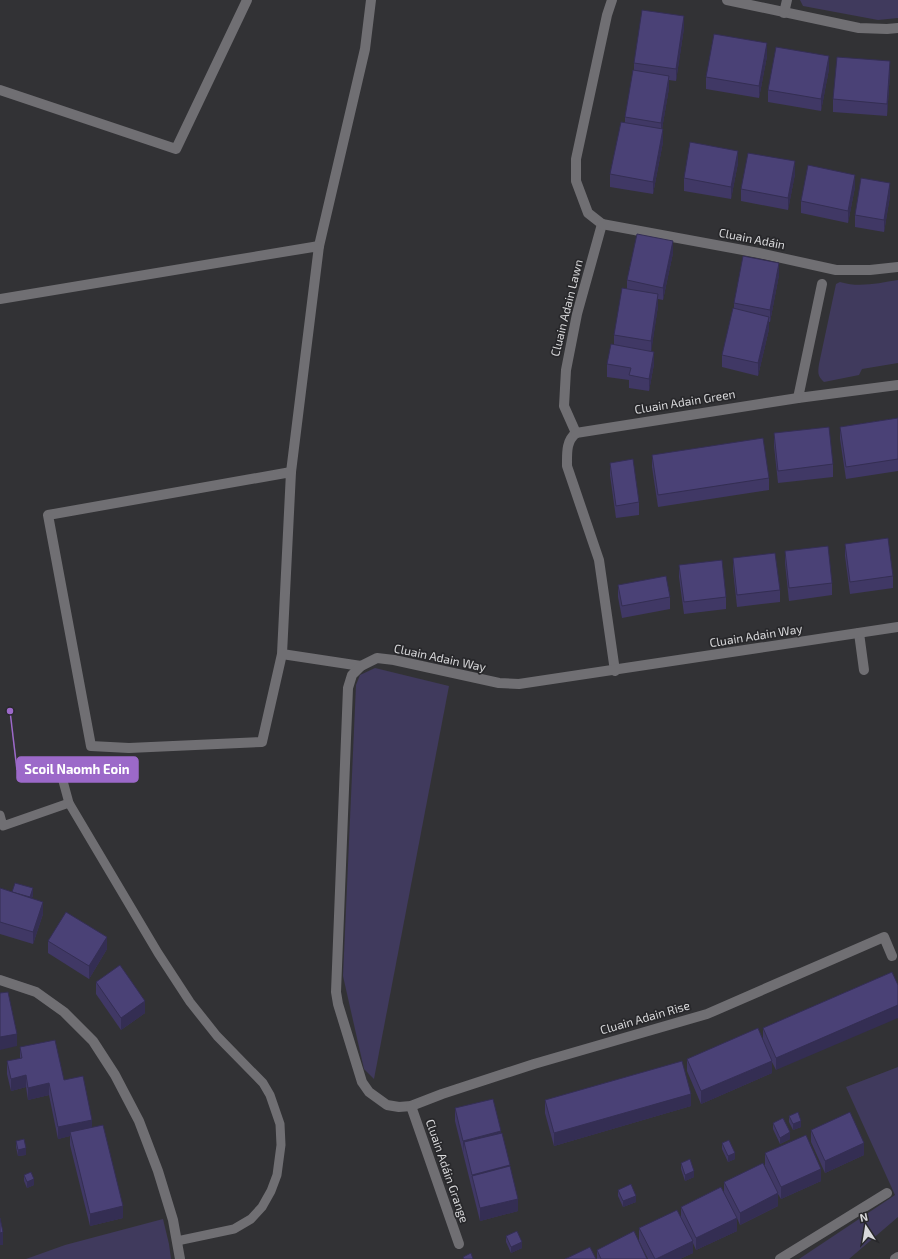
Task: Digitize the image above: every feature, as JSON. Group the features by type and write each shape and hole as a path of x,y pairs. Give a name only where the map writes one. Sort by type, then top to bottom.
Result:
{"street":[{"path":"0,90 176,149 247,0"},
{"path":"291,472 48,515 91,746 130,748 262,742 282,654 291,472 319,246 365,48 371,0"},
{"path":"602,224 588,213 576,181 576,159 607,15 612,0"},
{"path":"727,0 859,28 898,28"},
{"path":"784,13 787,0"},
{"name":"Cluain Adáin","path":"602,224 759,253 836,270 870,270 898,267"},
{"name":"Cluain Adain Lawn","path":"576,433 564,406 566,370 577,314 602,224"},
{"path":"0,298 319,246"},
{"path":"822,284 798,398 898,384"},
{"name":"Cluain Adain Green","path":"576,433 798,398"},
{"path":"576,433 570,438 567,452 567,466 599,560 615,671"},
{"name":"Cluain Adain Way","path":"361,666 377,658 394,660 499,684 519,684 615,671 898,627"},
{"path":"859,633 864,670"},
{"path":"282,654 361,666"},
{"name":"Cluain Adain Rise","path":"361,666 352,675 348,688 336,992 338,1004 362,1082 370,1092 387,1105 399,1107 411,1106 442,1094 534,1064 707,1014 884,937 892,956"},
{"path":"0,980 36,992 64,1012 93,1041 115,1075 139,1122 158,1171 173,1220 180,1259"},
{"name":"Cluain Adáin Grange","path":"411,1106 459,1244"},
{"path":"780,1259 887,1193"}],"lane":[{"path":"60,770 70,803 162,959 190,1002 216,1036 263,1083 270,1095 280,1124 281,1145 277,1175 272,1191 262,1207 251,1219 234,1229 177,1241"},
{"path":"0,815 4,826 70,803"}],"shaded area":[{"path":"800,0 898,0 898,18 878,20 803,6"},
{"path":"898,280 898,363 862,369 859,375 824,382 819,376 818,372 836,284 840,282 855,285"},
{"path":"375,668 449,686 374,1079 364,1069 343,976 356,685 360,675"},
{"path":"898,1067 898,1217 849,1259 799,1259 895,1195 846,1087"},
{"path":"163,1219 171,1259 26,1259 65,1245"}],"building":[{"path":"642,10 684,16 676,69 634,63"},
{"path":"714,34 767,43 759,86 706,77"},
{"path":"776,47 829,56 821,99 768,90"},
{"path":"837,57 890,61 887,104 833,99"},
{"path":"633,70 669,76 661,123 625,117"},
{"path":"621,122 663,129 653,182 610,174"},
{"path":"690,142 738,151 731,187 684,178"},
{"path":"748,153 795,161 788,198 741,189"},
{"path":"808,165 855,175 848,211 801,201"},
{"path":"861,178 890,183 884,220 855,215"},
{"path":"637,234 673,241 663,288 627,280"},
{"path":"743,256 779,263 770,310 734,303"},
{"path":"622,288 658,294 651,341 614,335"},
{"path":"733,308 769,317 758,363 722,355"},
{"path":"611,344 654,352 649,379 629,375 631,368 607,364"},
{"path":"898,418 898,459 846,467 840,427"},
{"path":"829,427 833,464 778,471 774,433"},
{"path":"763,438 769,478 658,495 652,455"},
{"path":"633,459 639,502 616,506 610,463"},
{"path":"888,538 893,576 850,582 845,544"},
{"path":"828,546 832,583 789,588 785,551"},
{"path":"775,553 780,590 737,595 733,558"},
{"path":"722,560 726,597 684,602 679,565"},
{"path":"666,576 670,597 622,606 618,585"},
{"path":"15,883 33,888 30,897 12,892"},
{"path":"0,888 43,902 33,932 0,922"},
{"path":"66,912 107,937 89,966 48,941"},
{"path":"120,965 145,1001 121,1018 96,982"},
{"path":"892,972 898,985 898,1005 776,1058 763,1028"},
{"path":"8,992 17,1034 0,1037 0,993"},
{"path":"758,1028 772,1061 701,1091 687,1059"},
{"path":"55,1040 64,1080 83,1076 92,1120 58,1127 49,1083 28,1088 26,1075 11,1079 7,1061 22,1058 20,1047"},
{"path":"682,1061 691,1094 554,1133 545,1100"},
{"path":"493,1099 501,1131 463,1141 455,1108"},
{"path":"798,1112 801,1121 793,1124 789,1116"},
{"path":"850,1112 864,1143 825,1161 811,1130"},
{"path":"783,1118 790,1132 780,1138 773,1123"},
{"path":"103,1125 123,1206 90,1214 70,1132"},
{"path":"502,1133 510,1165 472,1175 464,1142"},
{"path":"806,1135 821,1169 781,1187 765,1153"},
{"path":"24,1139 26,1148 18,1150 16,1141"},
{"path":"729,1140 735,1153 728,1156 722,1143"},
{"path":"690,1159 694,1171 685,1175 681,1163"},
{"path":"763,1163 778,1193 740,1213 724,1182"},
{"path":"510,1166 518,1199 480,1208 472,1176"},
{"path":"31,1172 34,1179 27,1182 24,1175"},
{"path":"631,1184 636,1196 623,1201 618,1190"},
{"path":"721,1187 737,1218 696,1238 681,1207"},
{"path":"677,1210 693,1241 655,1259 639,1228"},
{"path":"0,1218 3,1232 0,1233"},
{"path":"517,1231 522,1242 511,1247 506,1236"},
{"path":"634,1231 647,1259 601,1259 597,1250"},
{"path":"590,1247 596,1259 565,1259"},
{"path":"471,1253 473,1259 464,1259 463,1257"}],"place":[{"name":"Scoil Naomh Eoin","path":"10,711"}]}
